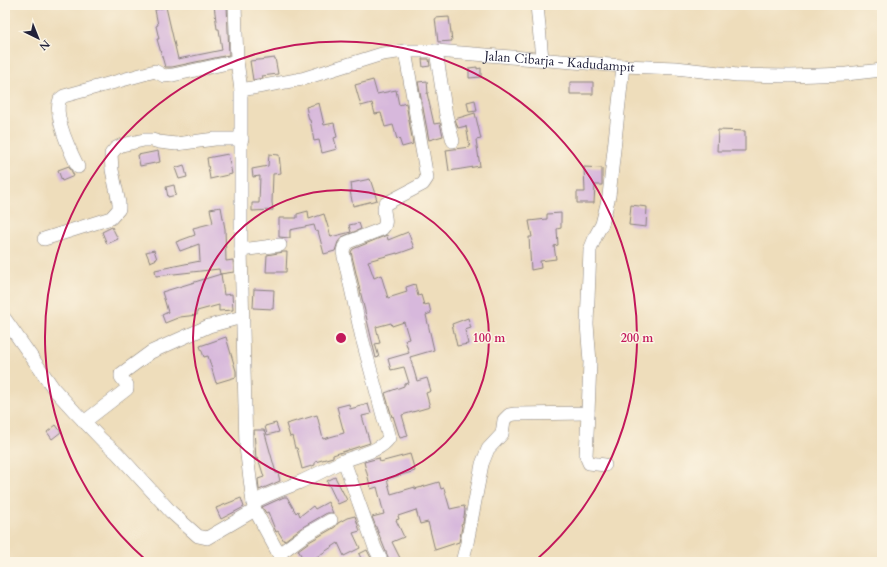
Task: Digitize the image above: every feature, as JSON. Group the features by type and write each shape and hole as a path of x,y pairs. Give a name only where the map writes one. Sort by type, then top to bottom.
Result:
{"street":[{"path":"235,5 237,61 241,90 241,250 246,447 254,507 281,558 305,535 331,520"},
{"path":"537,5 542,58"},
{"path":"436,50 443,96 453,141"},
{"name":"Jalan Cibarja - Kadudampit","path":"241,90 302,79 382,54 405,51 436,50 623,66 676,68 737,75 790,76 846,74 882,70"},
{"path":"5,319 54,389 84,422 117,453 171,512 198,536 207,538 254,507 264,496 299,483 344,461 386,444 389,438 362,338 343,252 344,247 348,242 382,229 386,222 384,208 386,204 424,184 426,178 405,51"},
{"path":"78,167 59,121 57,106 60,99 64,96 154,71 164,76 173,75 237,61"},
{"path":"605,465 589,463 586,456 590,362 587,310 590,250 606,213 623,66"},
{"path":"44,239 111,218 116,213 119,209 119,203 112,170 111,154 122,144 152,140 176,144 215,139 242,139"},
{"path":"241,250 280,245"},
{"path":"84,422 127,389 120,377 121,374 151,352 209,326 242,317"},
{"path":"462,562 482,464 488,449 502,434 504,420 509,415 515,414 588,413"},
{"path":"344,461 374,548 382,562"}],"building":[{"path":"214,5 227,5 229,55 172,67 165,67 157,39 159,39 155,10 166,7 178,59 222,50 219,29 217,29"},
{"path":"449,17 452,41 438,42 435,18"},
{"path":"275,58 278,74 262,76 263,78 253,80 250,61"},
{"path":"422,59 429,59 430,66 423,67"},
{"path":"477,67 477,69 481,68 481,77 469,78 469,68"},
{"path":"373,80 377,94 396,90 399,105 406,103 413,144 402,147 399,138 397,139 393,125 385,127 381,113 375,114 372,103 361,106 355,85"},
{"path":"427,81 427,93 434,124 440,123 443,136 429,140 418,82"},
{"path":"570,82 593,82 593,94 570,94"},
{"path":"475,100 477,111 469,112 467,102"},
{"path":"319,103 324,125 334,123 337,137 334,138 337,149 322,153 319,140 314,141 306,107"},
{"path":"475,113 481,139 476,140 480,166 449,171 446,150 470,147 466,126 458,128 455,119"},
{"path":"718,130 745,131 745,151 717,151"},
{"path":"158,151 160,162 140,166 138,155"},
{"path":"228,154 232,174 210,179 207,158"},
{"path":"269,154 279,155 281,173 273,174 273,210 252,211 252,203 259,203 260,176 253,177 252,169 268,166"},
{"path":"184,165 187,177 179,179 175,168"},
{"path":"69,166 74,176 62,181 58,170"},
{"path":"584,167 602,168 602,185 595,185 594,203 577,203 577,192 585,192"},
{"path":"370,179 377,200 353,206 350,191 352,191 351,183"},
{"path":"174,185 176,195 168,197 166,187"},
{"path":"631,205 647,207 646,227 629,225"},
{"path":"221,207 225,229 226,261 233,260 234,272 220,274 219,269 156,276 155,270 200,261 199,244 180,251 176,242 195,235 193,228 213,223 210,209"},
{"path":"308,211 309,219 324,214 331,237 351,232 349,225 359,223 361,229 342,237 338,242 335,251 324,254 318,231 316,232 314,225 290,230 290,238 279,237 279,218 297,218 297,214"},
{"path":"561,213 561,228 557,229 558,245 554,246 556,259 540,261 541,268 531,270 529,237 532,237 529,221 547,219 547,214"},
{"path":"112,227 118,239 107,244 102,232"},
{"path":"408,232 414,248 368,261 374,278 381,275 388,298 407,292 406,287 415,284 418,296 421,295 424,305 429,304 431,313 426,315 434,350 410,357 417,381 427,378 431,391 426,393 430,407 402,415 408,436 400,438 385,393 409,383 404,367 391,370 388,359 409,353 405,340 409,339 404,322 392,326 391,323 376,327 380,343 375,344 379,357 376,358 351,252 353,249 387,235 388,240"},
{"path":"154,250 157,259 150,262 146,252"},
{"path":"287,252 286,272 266,272 267,255"},
{"path":"221,274 224,295 232,294 233,310 219,311 219,305 197,311 197,315 180,317 165,323 162,315 168,312 162,292"},
{"path":"254,289 274,290 273,309 253,308"},
{"path":"468,318 471,328 465,330 468,344 457,346 452,324"},
{"path":"226,337 236,371 236,377 216,383 208,356 204,357 200,346"},
{"path":"349,404 350,409 368,404 371,414 362,416 370,443 333,455 333,457 315,462 315,465 302,469 297,448 295,448 292,436 290,437 286,424 317,415 323,439 344,433 337,407"},
{"path":"276,423 279,432 267,435 265,426"},
{"path":"56,425 61,432 52,439 47,432"},
{"path":"254,430 264,430 276,473 278,473 280,481 259,490 258,479 264,477 258,458 256,459"},
{"path":"410,454 415,471 387,479 391,494 439,482 441,489 444,488 450,509 464,506 465,510 463,523 461,524 462,527 459,542 435,550 428,522 420,524 416,510 398,516 399,519 396,520 404,537 392,542 402,562 390,562 372,517 384,514 377,487 371,489 364,462 379,458 380,462"},
{"path":"335,477 347,500 338,504 327,481"},
{"path":"287,497 296,513 298,511 300,516 313,506 315,509 328,502 333,513 327,513 301,528 284,541 278,531 276,532 268,512 266,513 262,507"},
{"path":"241,498 244,507 221,519 216,508"},
{"path":"355,516 360,531 353,533 360,548 344,556 338,543 309,562 305,562 298,550 335,527 338,523"},
{"path":"367,550 373,562 363,562 359,554"}],"waterway":[{"path":"5,527 5,542"}]}
